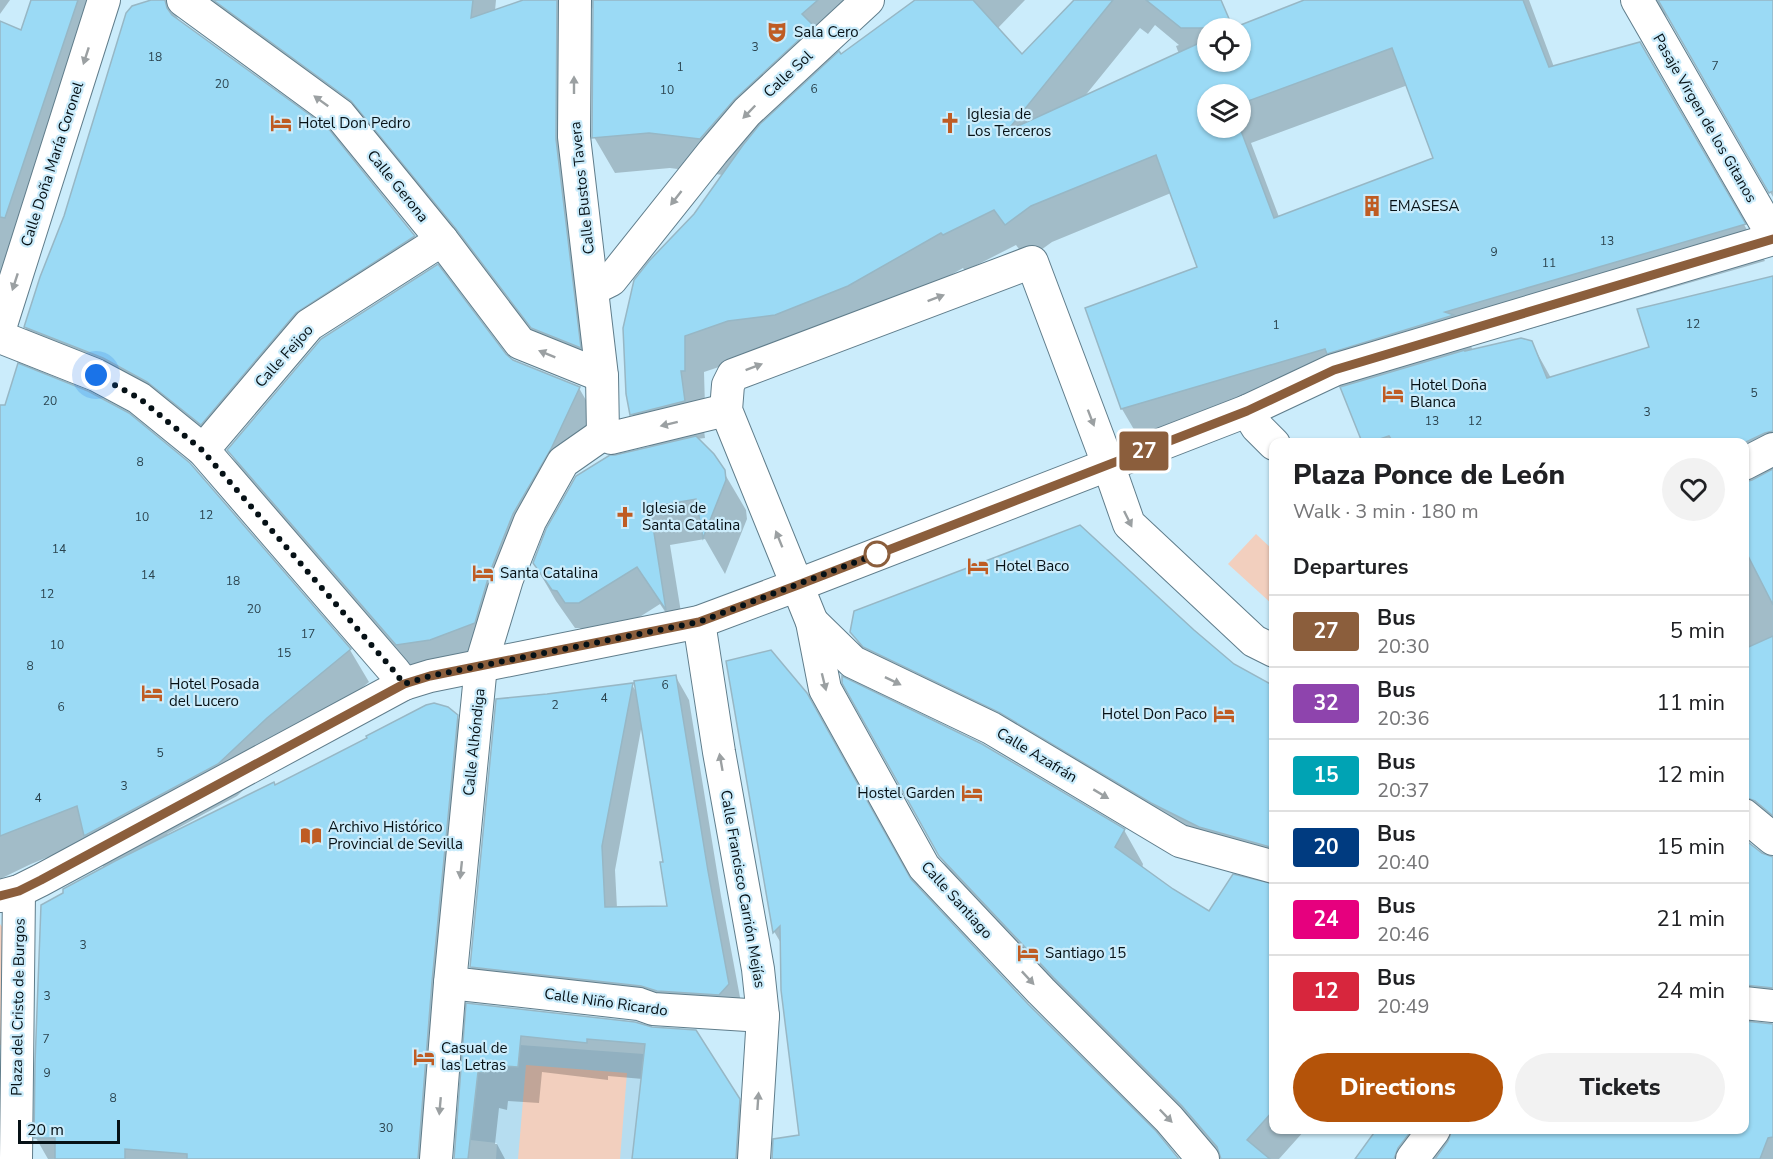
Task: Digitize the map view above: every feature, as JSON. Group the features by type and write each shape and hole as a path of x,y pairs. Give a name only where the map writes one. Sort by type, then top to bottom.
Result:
{"street":[{"name":"Calle Doña María Coronel","path":"0,328 104,0"},
{"name":"Calle Gerona","path":"183,0 340,115 442,240 520,343 602,376"},
{"name":"Calle Bustos Tavera","path":"575,0 574,137 602,376 603,434"},
{"name":"Calle Sol","path":"592,290 611,280 747,112 868,0"},
{"name":"Pasaje Virgen de los Gitanos","path":"1637,0 1773,237"},
{"path":"9,893 41,880 404,684 481,665 699,622 1247,411 1334,370 1773,237"},
{"name":"Calle Feijoo","path":"202,450 309,325 442,240"},
{"path":"603,434 611,438 726,410 728,386 733,375 1032,262 1129,524 1254,641 1269,648"},
{"path":"0,337 96,375 139,398 202,450 404,684"},
{"name":"Calle Santiago","path":"726,410 812,622 825,689 924,867 1041,991 1169,1119 1203,1159"},
{"path":"1247,411 1257,427 1269,439"},
{"name":"Calle Alhóndiga","path":"436,1159 450,982 481,665 507,579 530,520 563,462 603,434"},
{"path":"1749,461 1773,449"},
{"name":"Calle Francisco Carrión Mejías","path":"699,622 758,969 763,1016 754,1159"},
{"name":"Calle Azafrán","path":"812,622 853,662 991,728 1180,841 1269,866"},
{"path":"1749,819 1773,839"},
{"name":"Plaza del Cristo de Burgos","path":"9,893 16,1159"},
{"name":"Calle Niño Ricardo","path":"450,982 639,1004 653,1010 763,1016"},
{"path":"1749,1004 1773,1006"},
{"path":"1412,1159 1431,1134"}],"shaded area":[{"path":"1256,534 1269,546 1269,601 1228,564"},
{"path":"0,924 8,935 10,1045 0,1045"},
{"path":"520,1045 644,1054 632,1159 496,1159 497,1143 452,1138 453,1118 473,1119 478,1072 486,1073 487,1065 518,1067"},
{"path":"526,1065 627,1073 620,1159 518,1159"}],"building":[{"path":"31,0 78,0 5,218 0,217 0,21 21,30"},
{"path":"151,0 165,0 172,15 328,128 415,236 296,313 201,425 147,382 103,358 24,327 40,277 64,216 126,13 132,6"},
{"path":"213,0 473,0 471,18 523,0 557,0 556,139 581,348 531,328 456,229 351,101"},
{"path":"593,0 818,0 802,14 814,26 735,99 700,139 649,133 592,138"},
{"path":"915,0 973,0 1022,54 1074,0 1113,0 1007,131 1197,44 1197,72 1251,72 1251,21 1304,0 1523,0 1549,67 1640,42 1746,224 1445,312 1454,315 1327,354 1325,349 1121,409 1085,308 1197,267 1156,155 1031,206 1005,225 994,210 943,235 941,233 848,286 775,315 728,321 685,336 685,371 681,371 685,401 630,415 626,394 623,328 634,280 694,214 760,124 839,51 841,54","holes":["1392,48 1433,158 1274,218 1244,138 1197,138 1197,84 1251,84 1251,100"]},
{"path":"1146,0 1221,0 1229,18 1197,18 1197,28 1181,28"},
{"path":"1658,0 1773,0 1773,191 1769,193"},
{"path":"438,264 506,354 513,360 580,387 551,449 513,514 490,572 475,623 430,640 396,645 227,450 321,339"},
{"path":"1773,276 1773,431 1749,441 1749,438 1390,438 1389,436 1360,438 1340,387 1465,350 1521,338 1532,341 1547,378 1649,347 1637,309"},
{"path":"18,363 88,391 129,413 190,463 351,649 267,718 218,764 84,836 77,806 0,836 0,405 5,405"},
{"name":"Iglesia de Santa Catalina","path":"696,436 714,454 725,470 726,480 703,538 696,499 650,507 666,610 637,567 579,603 565,603 557,591 552,590 533,563 546,529 576,476 610,455"},
{"path":"1773,469 1773,605 1749,558 1749,481"},
{"path":"1080,525 1234,664 1269,683 1269,847 1199,827 1151,803 1000,713 863,647 850,632 854,611"},
{"path":"1773,636 1773,816 1749,799 1749,647"},
{"path":"771,650 807,693 911,879 1028,1004 1156,1131 1179,1159 772,1159 773,1139 799,1135 781,990 780,926 773,933 726,661"},
{"path":"676,675 729,984 719,995 657,991 641,986 470,967 496,699 633,683 602,846 605,907 667,906 660,862 663,862 634,681"},
{"path":"842,676 982,744 1125,829 1115,847 1173,889 1209,911 1233,874 1269,883 1269,1116 1247,1140 1270,1159 1221,1159 1217,1147 1182,1106 1054,978 939,856 842,683"},
{"path":"434,703 448,707 458,715 432,982 418,1159 187,1159 187,1154 125,1149 125,1159 55,1159 55,1138 34,1138 41,905 63,893 63,889 274,782 275,785 426,705"},
{"path":"1749,843 1762,853 1773,857 1773,988 1749,986"},
{"path":"466,1003 635,1022 652,1027 696,1030 740,1099 736,1159 632,1159 645,1044 587,1039 587,1043 521,1036 518,1067 487,1065 486,1073 478,1072 468,1159 454,1159"},
{"path":"1749,1022 1773,1024 1773,1137 1768,1138 1760,1159 1435,1159 1451,1134 1749,1134"},
{"path":"1373,1134 1409,1134 1398,1148 1394,1159 1355,1159"}],"bus line":[{"name":"27","path":"0,896 19,891 41,880 404,684 430,676 699,622 1247,411 1334,370 1773,239"}],"place":[{"name":"Sala Cero","path":"777,32"},
{"name":"Hotel Don Pedro","path":"281,123"},
{"name":"Iglesia de Los Terceros","path":"950,123"},
{"name":"EMASESA","path":"1372,206"},
{"name":"Hotel Doña Blanca","path":"1393,394"},
{"name":"Iglesia de Santa Catalina","path":"625,517"},
{"name":"Hotel Baco","path":"978,566"},
{"name":"Santa Catalina","path":"483,573"},
{"name":"Hotel Posada del Lucero","path":"152,693"},
{"name":"Hotel Don Paco","path":"1224,714"},
{"name":"Hostel Garden","path":"972,793"},
{"name":"Archivo Histórico Provincial de Sevilla","path":"311,836"},
{"name":"Santiago 15","path":"1028,953"},
{"name":"Casual de las Letras","path":"424,1057"}],"route":[{"path":"96,375 139,398 202,450 404,684 430,676 699,622 877,554"}]}
